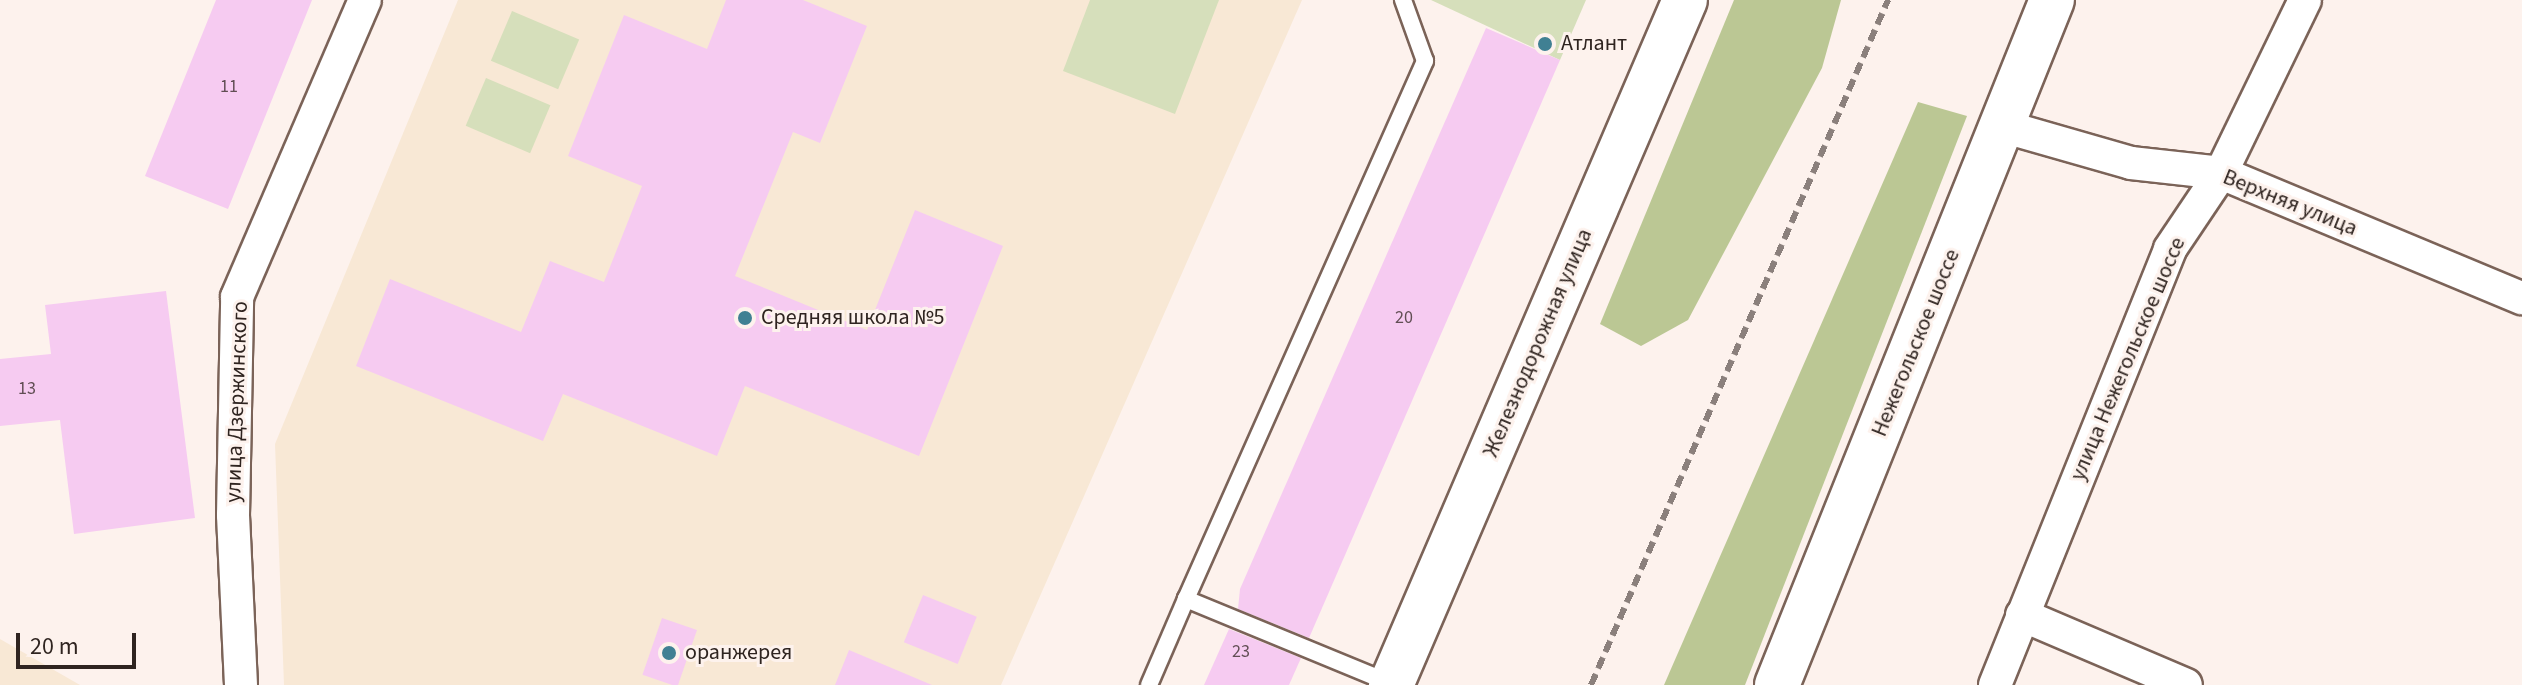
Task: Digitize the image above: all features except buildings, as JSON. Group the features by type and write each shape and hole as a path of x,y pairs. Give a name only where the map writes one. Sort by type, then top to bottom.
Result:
{"street":[{"name":"улица Дзержинского","path":"241,685 233,515 237,297 365,0"},
{"name":"Железнодорожная улица","path":"1392,684 1685,0"},
{"name":"Нежегольское шоссе","path":"1777,685 2052,0"},
{"name":"улица Нежегольское шоссе","path":"1995,685 2170,249 2221,173 2305,0"},
{"name":"Верхняя улица","path":"2002,126 2131,163 2221,173 2522,298"},
{"path":"2022,615 2186,685"}],"lane":[{"path":"1149,685 1425,61 1403,0"},
{"path":"1186,599 1392,684"}],"shaded area":[{"name":"Средняя школа №5","path":"458,0 1302,0 1001,685 284,685 275,444"},
{"path":"0,639 80,685 0,685"}],"green space":[{"path":"1090,0 1219,0 1175,114 1063,71"},
{"name":"Атлант","path":"1431,0 1586,0 1560,60"},
{"path":"1734,0 1841,0 1822,68 1688,320 1641,346 1600,324"},
{"path":"512,11 579,40 558,89 491,61"},
{"path":"486,78 550,105 530,153 466,126"},
{"path":"1918,102 1967,116 1745,685 1664,685"}],"railway":[{"path":"1591,685 1888,0"}],"place":[{"name":"Атлант","path":"1545,44"},
{"name":"Средняя школа №5","path":"745,318"},
{"name":"оранжерея","path":"669,653"}]}
